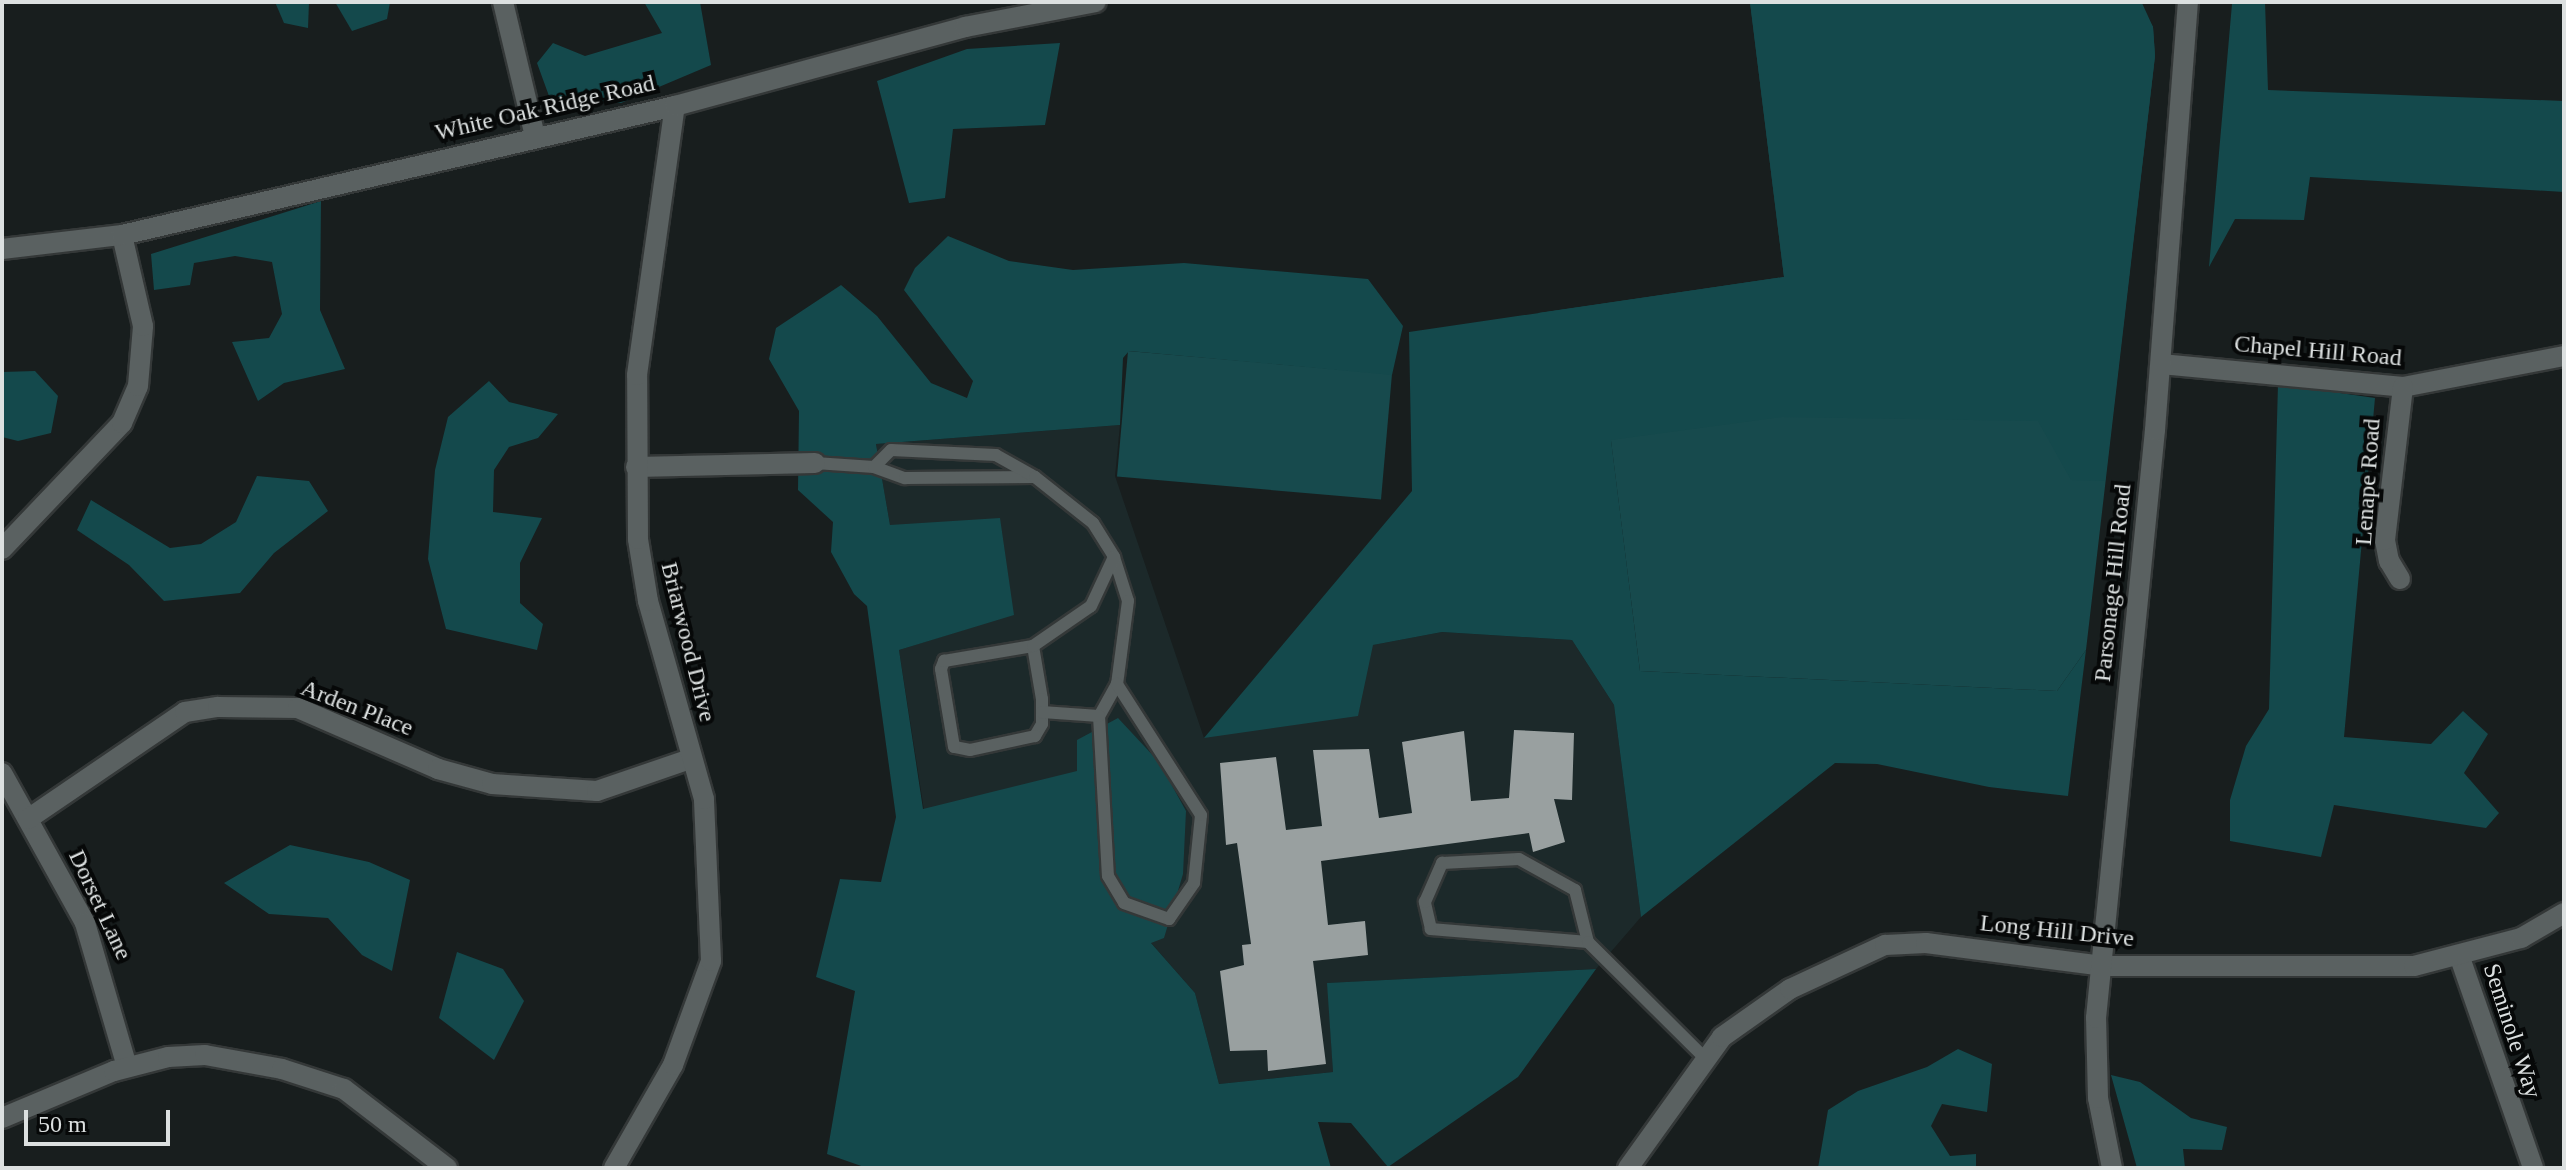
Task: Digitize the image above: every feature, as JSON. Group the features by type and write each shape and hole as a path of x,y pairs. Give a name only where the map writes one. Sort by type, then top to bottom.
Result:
{"street":[{"path":"503,2 535,136"},
{"name":"White Oak Ridge Road","path":"2,249 122,235 535,136 675,106 965,27 1096,2"},
{"name":"Parsonage Hill Road","path":"2112,1168 2098,1098 2096,1018 2161,364 2188,2"},
{"name":"Briarwood Drive","path":"614,1168 673,1065 711,961 704,799 690,759 648,601 638,539 637,375 675,106"},
{"path":"2,549 122,423 138,386 143,326 122,235"},
{"name":"Chapel Hill Road","path":"2161,364 2403,387 2564,356"},
{"name":"Lenape Road","path":"2400,579 2389,561 2385,540 2403,387"},
{"path":"636,467 815,463"},
{"name":"Arden Place","path":"28,819 185,712 218,707 298,708 438,769 492,784 597,791 690,759"},
{"name":"Dorset Lane","path":"2,773 85,923 127,1067"},
{"name":"Long Hill Drive","path":"1628,1168 1722,1037 1790,989 1885,945 1926,943 2103,966 2414,966 2521,938 2564,913"},
{"name":"Seminole Way","path":"2459,955 2533,1168"},
{"path":"2,1118 127,1067 205,1055 315,1077 344,1089 447,1168"}],"lane":[{"path":"874,467 891,450 996,455 1035,477 1093,523 1114,557 1128,601 1117,684 1099,716 1108,876 1124,903 1169,919 1194,883 1201,815 1117,684"},
{"path":"815,463 874,467 905,478 1035,477"},
{"path":"1033,646 1042,712 1035,736 970,750 954,747 949,740 944,661 1033,646 1091,606 1114,557"},
{"path":"1042,712 1099,716"},
{"path":"1588,942 1431,929 1425,902 1442,863 1519,859 1575,890 1588,942 1705,1058"}],"shaded area":[{"path":"275,2 309,2 308,28 284,23"},
{"path":"335,2 390,2 387,19 352,31"},
{"path":"644,2 700,2 711,65 621,103 549,96 537,63 553,43 585,56 662,33"},
{"path":"1750,2 2139,2 2153,27 2155,56 2086,650 2057,691 1640,671 1611,441 1538,313 1784,277"},
{"path":"1750,2 2142,3 2153,27 2155,56 2105,481 2071,480 2038,421 1782,417 1611,440 1640,671 2057,691 2086,650 2068,796 1989,787 1877,764 1835,763 1641,917 1614,705 1572,640 1442,632 1373,645 1358,716 1204,738 1412,491 1409,332 1784,277"},
{"path":"2265,2 2268,90 2564,101 2564,192 2310,177 2304,220 2235,219 2209,267 2232,4"},
{"path":"1060,43 1045,125 953,129 945,198 909,203 877,81 967,49"},
{"path":"321,201 320,310 345,369 284,383 258,401 232,342 269,338 282,314 272,262 235,256 194,263 190,285 154,290 151,254"},
{"path":"948,236 1009,261 1073,270 1184,263 1368,279 1403,326 1392,375 1129,351 1123,358 1120,425 876,444 890,525 1000,518 1014,615 899,650 923,809 1077,771 1077,740 1118,718 1159,762 1186,811 1183,874 1164,938 1151,943 1195,993 1219,1084 1333,1072 1327,983 1596,969 1518,1077 1388,1167 1351,1123 1318,1122 1331,1168 867,1168 827,1154 855,991 816,977 840,879 881,882 896,817 867,606 854,594 831,552 833,522 798,490 799,411 769,359 776,328 841,285 877,316 931,383 967,398 973,381 904,290 915,268"},
{"path":"1128,351 1392,374 1381,500 1117,477"},
{"path":"35,371 58,396 51,433 18,441 2,437 2,372"},
{"path":"489,381 509,402 558,414 538,438 509,447 494,470 493,512 542,518 520,563 520,603 543,624 537,650 446,629 428,559 435,470 448,417"},
{"path":"2278,384 2375,398 2344,737 2431,744 2463,711 2488,734 2464,773 2499,813 2486,828 2334,805 2321,857 2230,841 2230,800 2246,746 2269,709"},
{"path":"1120,425 1115,476 1204,738 1373,645 1442,632 1572,640 1614,705 1641,917 1596,969 1328,983 1333,1072 1219,1084 1195,993 1145,936 924,810 899,650 1014,614 890,525 876,444"},
{"path":"257,476 309,481 328,511 274,553 240,593 164,601 129,565 77,530 91,500 170,548 201,544 236,522"},
{"path":"290,845 369,862 410,880 392,971 362,955 328,918 269,914 224,883"},
{"path":"457,952 503,969 524,1001 494,1060 439,1018"},
{"path":"1958,1049 1992,1064 1987,1112 1942,1104 1931,1126 1950,1156 1976,1154 1976,1168 1818,1168 1828,1110 1858,1091 1927,1067"},
{"path":"2111,1075 2140,1082 2191,1118 2227,1127 2222,1150 2183,1149 2185,1168 2137,1168"}],"building":[{"path":"1514,730 1574,733 1572,800 1554,799 1565,842 1533,852 1529,833 1321,861 1328,925 1365,921 1368,955 1313,961 1326,1064 1268,1071 1267,1050 1230,1051 1220,971 1244,965 1242,945 1251,944 1237,843 1226,845 1220,763 1276,757 1286,830 1322,826 1313,750 1369,749 1379,818 1412,813 1402,742 1464,731 1471,801 1509,798"}]}
